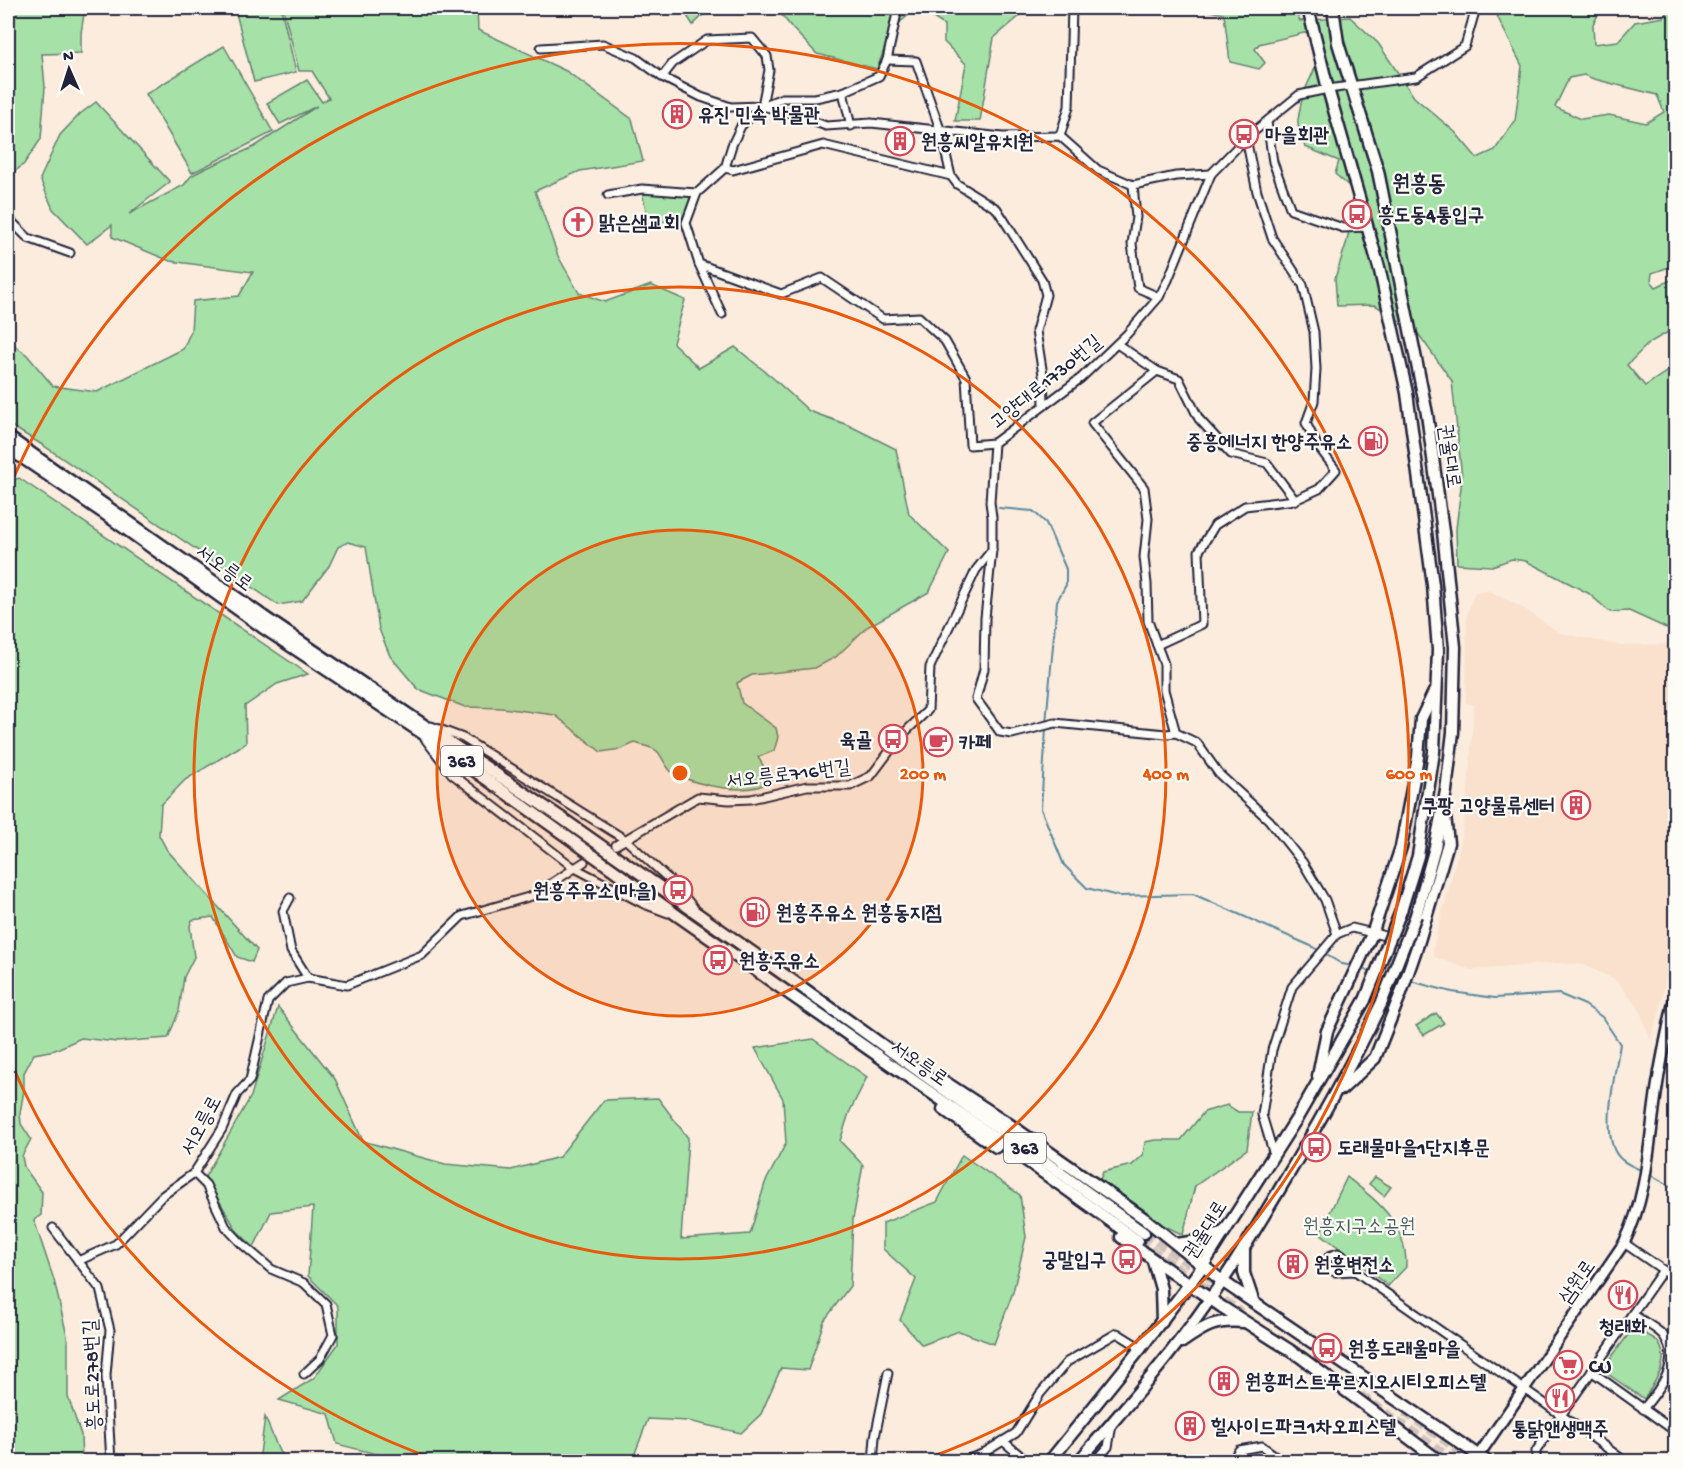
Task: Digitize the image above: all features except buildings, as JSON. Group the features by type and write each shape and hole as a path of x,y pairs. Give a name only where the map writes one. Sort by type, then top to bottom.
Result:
{"main road":[{"name":"권율대로","path":"1049,1461 1162,1322 1202,1267 1274,1155 1365,1000 1401,911 1418,856 1434,752 1438,650 1433,585 1407,393 1368,227 1328,89 1308,8"},
{"name":"권율대로","path":"1333,8 1338,43 1378,171 1427,414 1443,532 1455,647 1453,732 1444,804 1435,847 1416,915 1381,1004 1335,1095"},
{"name":"서오릉로","path":"8,437 422,728 678,916 1141,1237 907,1062 563,819 422,728 262,627 102,512 8,448"},
{"path":"1317,1084 1327,1031 1372,934 1401,847 1418,757 1421,719 1437,686"},
{"path":"1078,1461 1174,1348 1210,1299 1244,1248 1335,1095 1375,1058 1419,945 1448,843 1444,804"},
{"name":"삼원로","path":"1480,1459 1624,1243 1633,1226 1643,1184 1658,1081 1676,990"},
{"path":"907,1062 928,1071 988,1109 1178,1244 1202,1267 1480,1459"},
{"path":"912,1080 938,1105 1154,1261 1299,1356 1441,1461"},
{"path":"1178,1244 1197,1241 1224,1232"},
{"path":"1244,1248 1245,1281 1255,1303"},
{"path":"1154,1261 1161,1289 1162,1322"},
{"path":"1174,1348 1214,1323 1246,1322"}],"street":[{"path":"722,314 699,264 686,223 697,193 725,168 741,126 762,106 782,98 815,98 843,92 879,76 887,60 898,8"},
{"path":"1060,136 1069,107 1072,8"},
{"name":"고양대로1730번길","path":"992,550 990,502 994,443 1081,378 1117,344 1159,297 1211,174 1246,138 1299,95 1416,77 1465,46 1476,8"},
{"path":"662,77 673,63 707,40 752,38 766,56 769,70 762,106"},
{"path":"541,48 603,44 636,58 662,77 701,98 731,108 762,106 791,113 826,126 871,123 1003,137 1060,136 1098,170 1133,185 1176,177 1211,174"},
{"path":"887,60 916,61 940,129 951,176 957,184 997,209 1042,280 1046,296 1036,331 1043,375 1044,404"},
{"path":"843,92 851,126"},
{"path":"1267,122 1273,162 1291,210 1343,228 1368,227"},
{"path":"1157,645 1202,624 1199,551 1215,525 1245,506 1295,500 1319,489 1336,470 1317,445 1306,423 1314,401 1316,369 1314,332 1303,285 1272,238 1257,192 1246,138"},
{"path":"725,168 733,170 823,145 951,176"},
{"path":"1133,185 1136,217 1132,244 1138,288 1159,297"},
{"path":"608,195 642,189 697,193"},
{"path":"8,225 14,224 28,238 70,253"},
{"path":"699,264 781,294 822,278 883,319 919,317 945,341 966,378 970,445 994,443"},
{"name":"고양대로1730번길","path":"1117,344 1157,371 1179,378 1199,419 1231,454 1268,463 1295,500"},
{"path":"1157,371 1092,423 1144,488 1148,519 1144,556 1148,584 1148,621 1164,664 1164,690 1176,733"},
{"path":"992,550 985,618 984,669 976,699 1000,732 1012,734 1046,725 1112,728 1176,733 1197,743 1219,774 1269,820 1303,862 1325,900 1337,934"},
{"name":"서오릉로716번길","path":"616,846 698,797 729,800 751,799 807,786 850,786 871,776 901,736 928,710 930,667 976,570 992,550"},
{"name":"서오릉로","path":"422,728 463,738 626,840 674,884 701,916"},
{"name":"서오릉로","path":"422,728 452,774 573,867 644,904 678,916"},
{"path":"573,867 584,862"},
{"name":"서오릉로","path":"78,1261 116,1244 162,1196 194,1173 222,1129 237,1094 250,1080 268,1001 285,983 308,978 347,985 422,955 462,916 532,896 573,867"},
{"path":"290,898 283,911 291,951 308,978"},
{"path":"1274,1155 1263,1115 1272,1050 1292,987 1337,934 1353,928 1419,945"},
{"path":"194,1173 206,1185 226,1227 241,1243 271,1269 304,1284 326,1304 333,1335 320,1359 304,1374"},
{"name":"흥도로278번길","path":"53,1228 100,1288 111,1330 106,1375 111,1461"},
{"path":"1624,1243 1676,1279"},
{"path":"1536,1461 1536,1450 1663,1270"},
{"path":"1355,1271 1524,1390 1561,1413 1626,1461"},
{"path":"1632,1314 1662,1334 1671,1355 1671,1366 1666,1382 1643,1409"},
{"path":"960,1461 982,1454 1016,1433 1040,1394 1067,1362 1117,1333 1141,1348"},
{"path":"1591,1371 1676,1432"},
{"path":"873,1461 875,1437 888,1373"},
{"path":"1095,1461 1108,1447 1113,1422"},
{"path":"1004,1441 1023,1460"},
{"path":"1231,1461 1239,1450 1262,1446 1284,1461"}],"shaded area":[{"name":"쿠팡 고양물류센터","path":"1489,591 1523,608 1560,633 1619,645 1675,644 1675,925 1660,1011 1650,1039 1639,1008 1617,981 1585,965 1556,963 1471,970 1434,957 1433,949 1461,842 1468,792 1474,705 1466,703 1467,615 1475,592"}],"green space":[{"path":"8,8 85,8 81,53 42,54 45,87 41,139 24,164 8,177"},
{"path":"262,8 281,8 296,72 254,82 236,13"},
{"path":"283,8 477,8 478,30 566,71 632,119 643,161 580,171 535,191 558,256 579,293 605,302 651,285 685,300 673,343 699,368 735,347 809,411 848,425 896,449 909,514 949,553 929,592 867,627 836,657 815,668 752,675 737,683 742,703 776,728 778,737 774,751 758,757 772,780 762,785 737,789 695,782 673,773 657,751 647,746 635,743 621,749 601,752 555,715 502,708 465,707 418,689 390,656 379,629 366,547 348,542 338,547 329,566 302,601 278,605 8,424 8,340 27,355 53,386 97,392 183,349 191,331 193,301 239,296 253,272 170,261 112,237 112,225 87,244 53,209 40,179 60,135 80,114 96,102 170,182 129,214 184,185 191,176 204,169 254,147 317,106 280,124 267,103 307,80 322,102 329,98 312,71 299,71"},
{"path":"682,8 710,8 693,25"},
{"path":"776,8 917,8 891,30 877,69 817,54"},
{"path":"918,8 1029,8 994,38 980,121 955,121 966,64 944,42 944,25"},
{"path":"1196,8 1293,8 1300,21 1350,17 1378,43 1414,97 1455,132 1477,158 1495,150 1515,121 1522,66 1495,8 1602,8 1593,24 1594,44 1618,41 1635,22 1664,17 1669,8 1675,8 1675,158 1670,161 1669,173 1675,192 1675,265 1652,273 1651,281 1656,287 1675,278 1675,328 1649,343 1627,365 1645,386 1675,366 1675,632 1629,611 1610,612 1588,593 1526,561 1512,559 1492,566 1457,564 1456,529 1462,478 1452,381 1417,332 1375,305 1337,306 1335,278 1347,241 1356,192 1335,174 1339,161 1305,147 1299,130 1301,105 1317,62 1319,46 1308,32 1259,44 1255,49 1265,63 1259,69 1230,62 1224,14","holes":["1584,75 1657,95 1664,112 1646,123 1609,115 1581,119 1555,107 1569,78"]},
{"path":"224,46 273,132 192,173 146,94"},
{"path":"642,192 693,195 682,218 649,224"},
{"path":"19,478 308,674 277,684 245,706 246,743 185,780 161,805 159,835 167,850 257,950 252,962 237,957 213,917 192,920 190,926 194,957 184,977 179,1011 168,1038 117,1042 81,1038 55,1050 34,1054 24,1073 21,1124 31,1139 22,1156 24,1167 42,1192 41,1215 34,1220 54,1280 68,1340 68,1397 81,1435 82,1461 8,1461 8,482"},
{"path":"278,1007 335,1079 363,1141 445,1164 511,1170 559,1157 604,1100 658,1098 688,1138 681,1239 750,1234 765,1183 786,1143 783,1099 755,1048 813,1039 867,1077 849,1113 840,1141 863,1165 853,1219 850,1286 824,1321 808,1370 781,1368 761,1414 741,1433 688,1421 648,1419 632,1461 396,1461 396,1459 337,1444 329,1414 279,1400 314,1378 338,1344 338,1306 308,1276 313,1207 271,1212 254,1247 237,1231 205,1177 251,1096"},
{"path":"1436,1013 1444,1023 1424,1035 1416,1026"},
{"path":"1227,1105 1238,1112 1252,1112 1247,1149 1195,1186 1183,1235 1100,1193 1099,1182 1103,1172 1132,1165 1143,1155 1145,1142 1181,1140 1204,1112"},
{"path":"962,1155 1020,1195 1026,1237 1013,1292 994,1344 959,1331 922,1345 900,1320 916,1279 883,1249 883,1223 937,1202"},
{"name":"원흥지구소공원","path":"1347,1177 1380,1205 1402,1238 1406,1267 1388,1286 1320,1233"},
{"path":"1375,1177 1391,1187 1384,1196 1369,1184"},
{"path":"1633,1328 1656,1340 1662,1349 1660,1372 1644,1399 1602,1370"},
{"path":"265,1417 279,1451 287,1461 259,1461"}],"waterway":[{"path":"999,508 1033,511 1046,523 1066,569 1066,585 1057,601 1046,723"},
{"path":"1046,729 1041,809 1064,865 1087,888 1118,896 1193,894 1311,946 1342,964 1353,966"},
{"path":"1361,969 1373,972"},
{"path":"1410,981 1452,992 1495,998 1559,994 1585,1005 1602,1017 1620,1044 1610,1104 1611,1137 1614,1150 1621,1159 1642,1171"},
{"path":"1647,1173 1676,1189"}],"tunnel":[{"path":"1144,1233 1217,1282"},
{"path":"1138,1241 1241,1313"},
{"path":"1348,1387 1455,1462"},
{"path":"1405,1412 1476,1462"}],"place":[{"name":"유진 민속 박물관","path":"677,114"},
{"name":"마을회관","path":"1244,134"},
{"name":"원흥씨알유치원","path":"900,141"},
{"name":"흥도동4통입구","path":"1357,214"},
{"name":"맑은샘교회","path":"578,222"},
{"name":"중흥에너지 한양주유소","path":"1373,441"},
{"name":"육골","path":"893,739"},
{"name":"카페","path":"938,742"},
{"name":"쿠팡 고양물류센터","path":"1576,805"},
{"name":"원흥주유소(마을)","path":"678,890"},
{"name":"원흥주유소 원흥동지점","path":"755,912"},
{"name":"원흥주유소","path":"718,960"},
{"name":"도래물마을1단지후문","path":"1316,1147"},
{"name":"궁말입구","path":"1127,1259"},
{"name":"원흥변전소","path":"1293,1264"},
{"name":"청래화","path":"1623,1295"},
{"name":"원흥도래울마을","path":"1327,1348"},
{"name":"CU","path":"1568,1365"},
{"name":"원흥퍼스트푸르지오시티오피스텔","path":"1224,1381"},
{"name":"통닭앤생맥주","path":"1560,1398"},
{"name":"힐사이드파크1차오피스텔","path":"1190,1426"}],"district":[{"name":"원흥동","path":"1419,182"}]}
